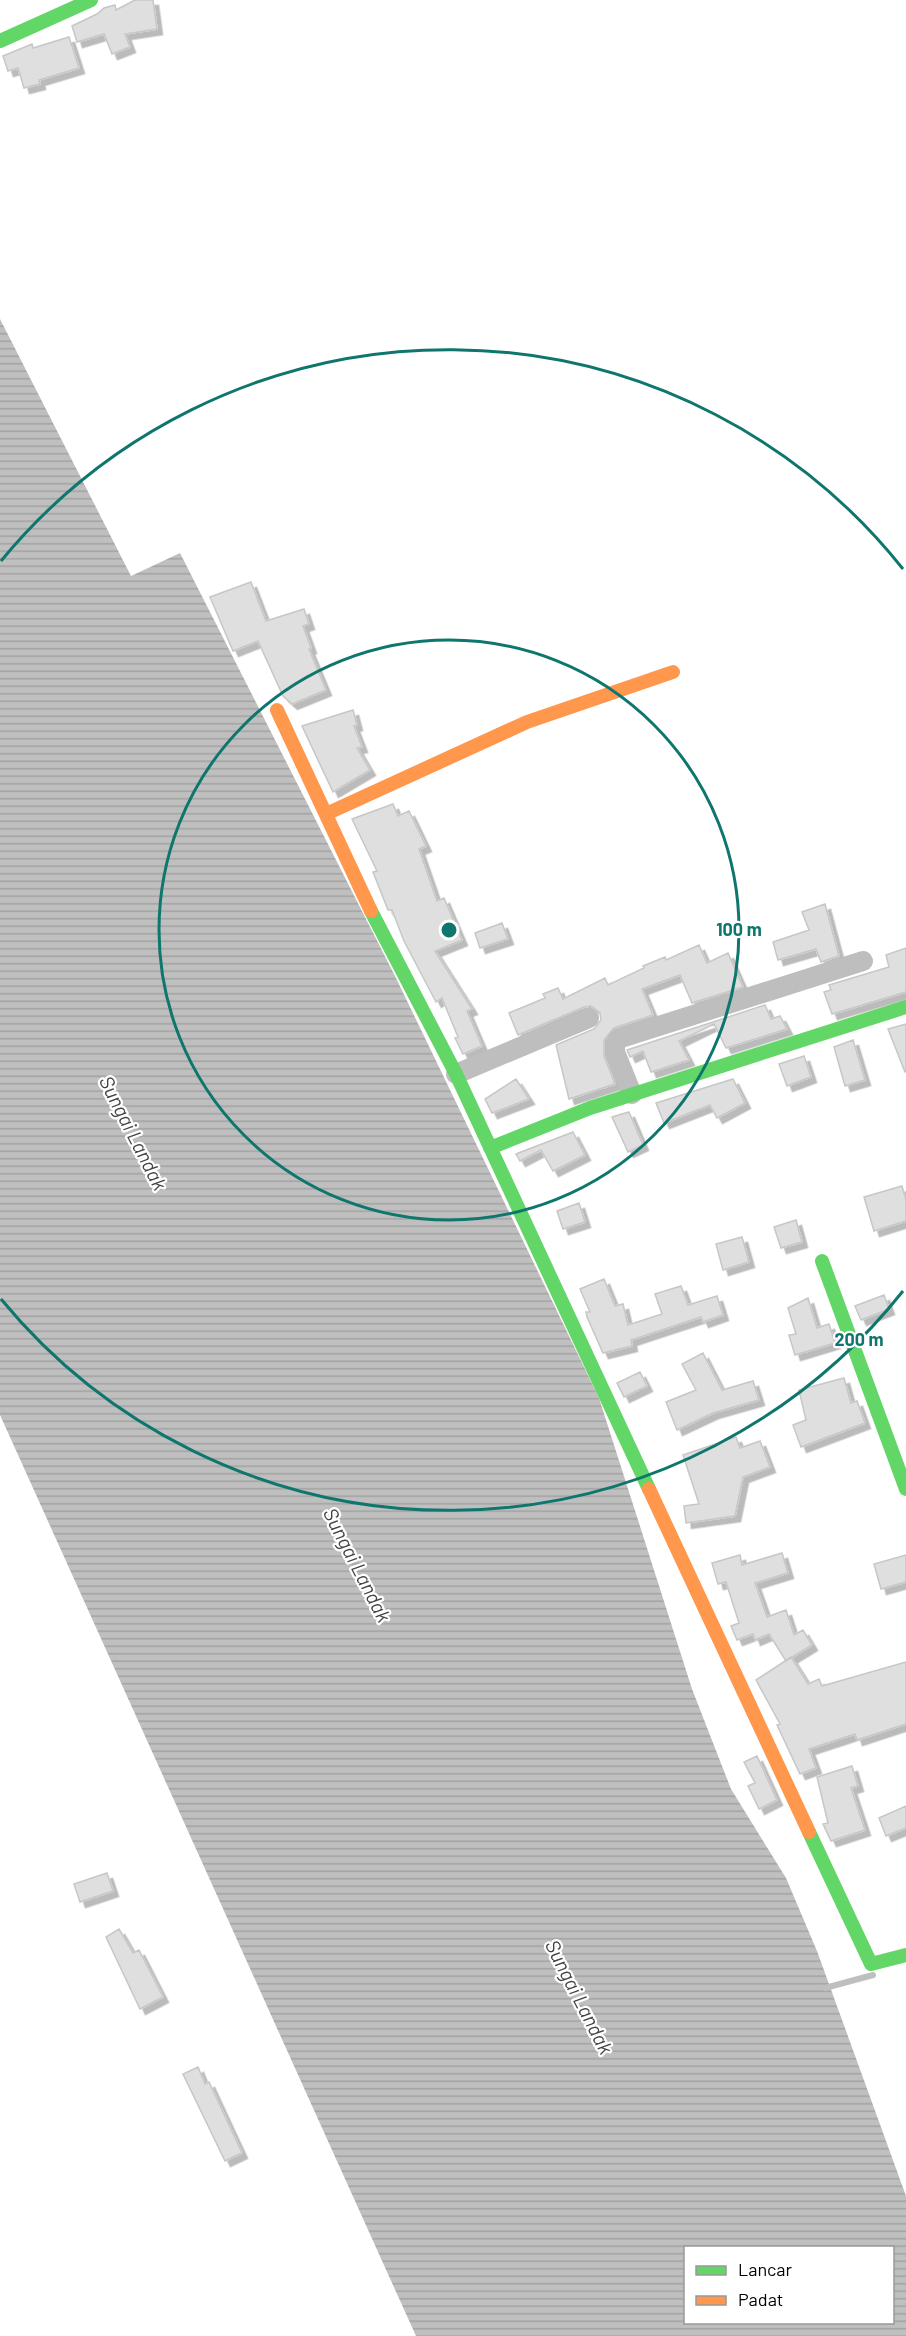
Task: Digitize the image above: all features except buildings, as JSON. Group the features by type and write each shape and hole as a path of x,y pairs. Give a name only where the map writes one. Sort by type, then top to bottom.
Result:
{"street":[{"path":"0,42 91,0"},
{"path":"326,814 527,722 673,672"},
{"path":"277,710 375,919 456,1074 871,1964 906,1955"},
{"path":"632,1094 615,1052 618,1039 863,961"},
{"path":"490,1148 632,1094 906,1007"},
{"path":"456,1074 589,1018"},
{"path":"822,1261 906,1490"}],"water":[{"name":"Sungai Landak","path":"0,319 131,576 180,553 395,976 599,1398 692,1689 731,1789 786,1878 817,1951 906,2196 906,2336 416,2336 0,1415"}],"waterway":[{"path":"825,1988 873,1975"}],"traffic: fast":[{"path":"0,41 91,0"},
{"path":"371,911 456,1074 649,1489"},
{"path":"490,1148 590,1108 906,1007"},
{"path":"822,1261 906,1489"},
{"path":"809,1832 871,1964 906,1955"}],"traffic: slow":[{"path":"326,814 527,722 673,672"},
{"path":"277,710 371,911"},
{"path":"649,1489 809,1832"}]}
